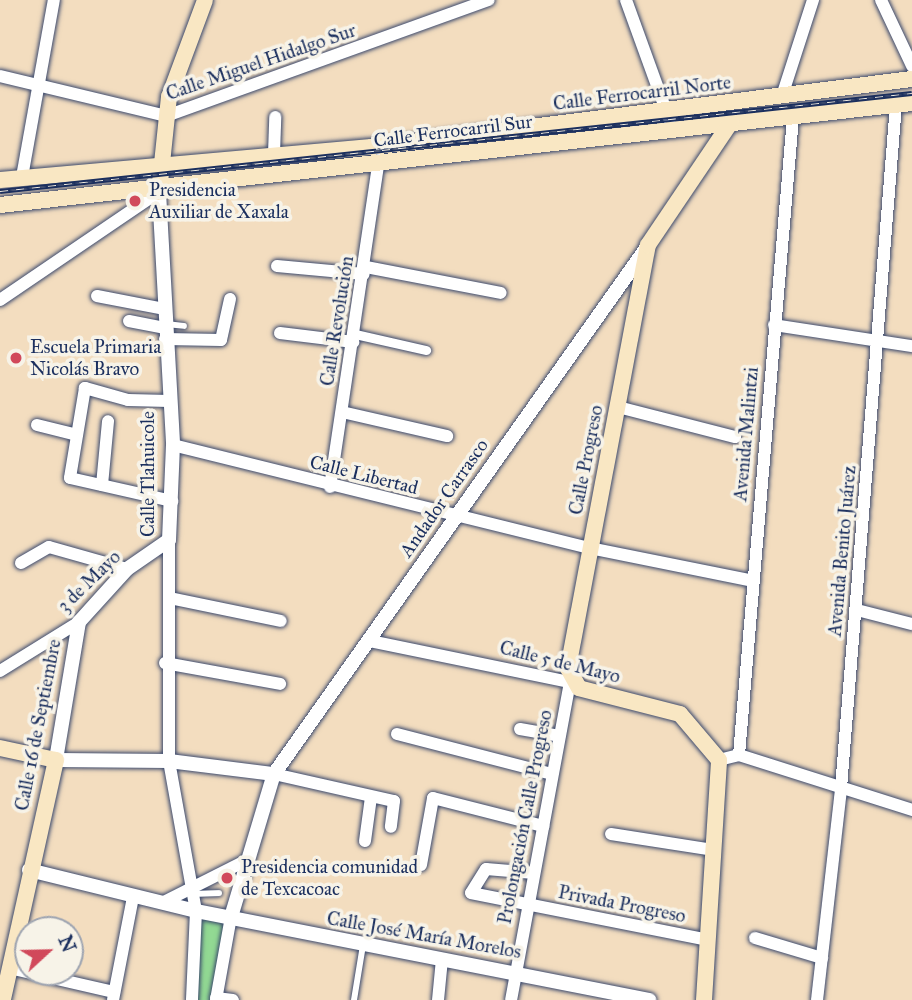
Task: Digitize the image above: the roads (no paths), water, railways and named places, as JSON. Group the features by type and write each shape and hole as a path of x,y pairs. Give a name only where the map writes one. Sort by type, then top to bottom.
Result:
{"main road":[{"name":"Calle Tlahuicole","path":"159,192 158,163 166,116 205,0"},
{"name":"Calle Ferrocarril Norte","path":"0,180 158,163 669,119 782,96 912,79"},
{"name":"Calle Ferrocarril Sur","path":"0,205 159,192 669,119 731,122 904,104"},
{"name":"Andador Carrasco","path":"648,246 731,122"},
{"name":"Calle Progreso","path":"570,682 590,548 648,246"},
{"name":"Calle 5 de Mayo","path":"570,682 680,714 719,760"},
{"path":"0,748 56,760"},
{"name":"Calle 16 de Septiembre","path":"3,1000 29,870 56,760"},
{"path":"704,1000 719,760"}],"street":[{"path":"22,177 54,0"},
{"name":"Calle Miguel Hidalgo Sur","path":"0,76 166,116 489,0"},
{"path":"626,0 669,119"},
{"path":"782,96 813,0"},
{"path":"881,0 912,66"},
{"name":"Avenida Benito Juárez","path":"817,1000 841,788 878,341 904,104"},
{"path":"274,154 275,117"},
{"name":"Avenida Malintzi","path":"739,755 793,117"},
{"name":"Calle Revolución","path":"330,487 365,270 379,160"},
{"path":"2,297 159,192"},
{"name":"Calle Tlahuicole","path":"159,192 173,445 169,540 170,598 165,663 169,761 196,911 192,1000"},
{"name":"Andador Carrasco","path":"231,917 274,774 648,246"},
{"path":"277,266 365,270 501,293"},
{"path":"97,296 164,309"},
{"path":"129,321 221,340 230,299"},
{"path":"774,326 912,346"},
{"path":"280,333 354,338 426,350"},
{"path":"169,401 128,400 85,388 70,478 172,501"},
{"path":"618,407 735,437"},
{"path":"342,412 447,436"},
{"path":"102,485 108,421"},
{"path":"37,425 77,435"},
{"name":"Calle Libertad","path":"173,445 456,517 752,581"},
{"name":"3 de Mayo","path":"0,671 79,622 127,569 169,540"},
{"path":"21,563 49,547 127,569"},
{"path":"170,598 281,621"},
{"path":"857,610 912,624"},
{"name":"Calle 16 de Septiembre","path":"56,760 79,622"},
{"name":"Calle 5 de Mayo","path":"370,641 570,682"},
{"path":"165,663 280,684"},
{"name":"Prolongación Calle Progreso","path":"511,1000 570,682"},
{"path":"520,729 559,736"},
{"path":"397,734 552,774"},
{"path":"719,760 739,755 912,810"},
{"path":"56,760 169,761 274,774 394,801 391,827"},
{"path":"365,841 372,797"},
{"path":"421,865 433,798 543,826"},
{"path":"611,834 713,850"},
{"path":"166,901 191,892 248,859"},
{"name":"Privada Progreso","path":"534,873 492,868 480,873 471,893 495,902 708,940"},
{"name":"Calle José María Morelos","path":"29,870 133,897 166,901 196,911 363,945 516,971 649,1000"},
{"path":"9,968 113,996 133,897"},
{"path":"231,917 216,999 233,1000"},
{"path":"755,938 822,958"},
{"path":"439,1000 442,959"}],"lane":[{"path":"165,330 184,327"},
{"path":"191,892 219,893"},
{"path":"354,1000 363,945"}],"railway":[{"path":"0,191 912,93"}],"place":[{"name":"Presidencia Auxiliar de Xaxala","path":"135,201"},
{"name":"Escuela Primaria Nicolás Bravo","path":"16,358"},
{"name":"Presidencia comunidad de Texcacoac","path":"227,878"}]}
